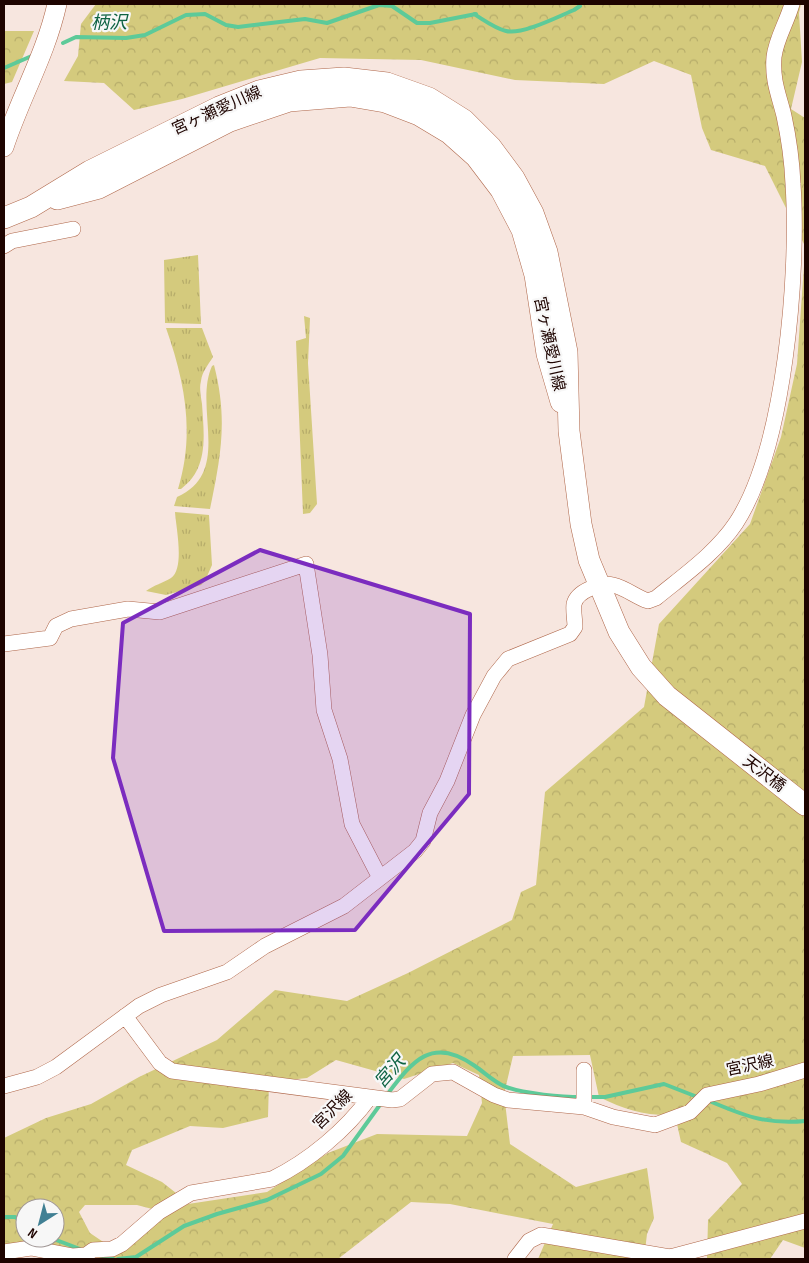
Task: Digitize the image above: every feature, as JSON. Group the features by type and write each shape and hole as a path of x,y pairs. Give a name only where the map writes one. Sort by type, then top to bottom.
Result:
{"main road":[{"name":"宮ヶ瀬愛川線","path":"4,218 31,206 90,171 219,107 259,90 301,81 344,78 387,84 429,98 464,120 491,147 514,178 533,213 547,252 567,352 569,431 581,524 589,560 598,586 619,632 641,667 667,696 723,742"},
{"name":"天沢橋","path":"723,742 805,805"}],"street":[{"path":"4,146 45,47 57,4"},
{"path":"4,1086 37,1077 56,1067 125,1016 161,995 227,972 265,946 344,906 415,852 423,841 430,813 447,781 473,715 494,676 508,659 570,634 575,627 574,606 576,599 584,592 598,586 612,584 648,601 656,598 723,541 736,523 753,491 773,420 784,359 793,280 794,185 784,115 774,80 774,55 792,4"},
{"path":"4,246 12,241 73,229"},
{"path":"4,644 50,638 56,626 71,618 128,609 160,612 306,564 320,655 324,710 340,759 352,824 380,878"},
{"path":"125,1016 160,1063 172,1071 370,1097"},
{"path":"584,1070 584,1107"},
{"name":"宮沢線","path":"4,1252 31,1248 73,1256 122,1244 159,1212 190,1193 272,1179 284,1173 344,1128 370,1097 400,1099 432,1074 453,1072 508,1100 526,1104 562,1104 584,1107 613,1117 655,1125 690,1112 707,1094 759,1084 805,1070"},
{"path":"515,1259 529,1241 541,1235 670,1258 805,1221"}],"highlighted area":[{"path":"260,550 470,614 469,794 355,930 164,931 113,758 123,623"}],"green space":[{"path":"96,4 801,4 799,13 802,62 791,109 805,118 805,246 765,166 711,150 702,128 691,75 654,61 604,84 515,80 421,60 320,58 182,99 134,110 104,83 64,81 78,56 81,24"},
{"path":"4,31 34,31 12,82 4,84"},
{"path":"805,252 805,1248 783,1240 770,1259 707,1259 708,1220 742,1184 727,1163 681,1142 675,1115 636,1111 599,1097 590,1055 513,1056 504,1094 510,1144 576,1187 647,1168 654,1218 647,1234 644,1259 538,1259 553,1224 450,1204 411,1202 338,1259 54,1259 4,1247 4,1138 46,1118 91,1104 139,1077 217,1040 275,990 347,1001 408,973 512,920 521,892 536,885 545,792 644,707 659,624 750,524 781,437 797,364","holes":["336,1060 404,1079 453,1063 479,1075 482,1103 467,1136 377,1134 328,1153 267,1192 188,1204 157,1221 118,1252 90,1233 79,1212 85,1205 137,1205 156,1210 172,1203 176,1193 162,1182 126,1165 132,1150 190,1126 223,1128 268,1117 269,1082 307,1078"]},
{"path":"198,255 201,324 165,323 164,260"},
{"path":"304,316 310,318 308,363 317,504 310,513 303,514 296,341 306,338"},
{"path":"166,328 202,328 213,357 204,372 200,384 203,416 203,451 196,472 181,489 178,489 186,448 186,408 173,348"},
{"path":"214,365 222,420 220,454 210,509 174,506 177,497 194,486 203,472 208,456 207,383 212,366"},
{"path":"175,512 209,515 212,565 205,581 201,585 166,595 146,591 171,578 178,566 178,537"}],"waterway":[{"name":"柄沢","path":"63,43 76,37 126,38 145,35 186,15 205,14 226,25 238,27 305,19 327,23 379,5 392,6 417,23 430,23 476,14 474,14 478,16 489,24 497,28 513,32 540,25 580,6"},
{"name":"柄沢","path":"4,68 34,55"},
{"name":"宮沢","path":"386,1096 414,1063 434,1053 446,1053 460,1057 506,1087 544,1095 582,1097"},
{"name":"宮沢","path":"589,1097 605,1097 664,1084 700,1098"},
{"name":"宮沢","path":"707,1100 754,1118 778,1122 805,1121"},
{"name":"宮沢","path":"118,1259 136,1257 184,1226 217,1214 267,1200 321,1174 343,1156 382,1102"},
{"name":"宮沢","path":"4,1217 15,1217"},
{"name":"宮沢","path":"65,1243 80,1249"},
{"name":"宮沢","path":"101,1256 113,1259"}]}
